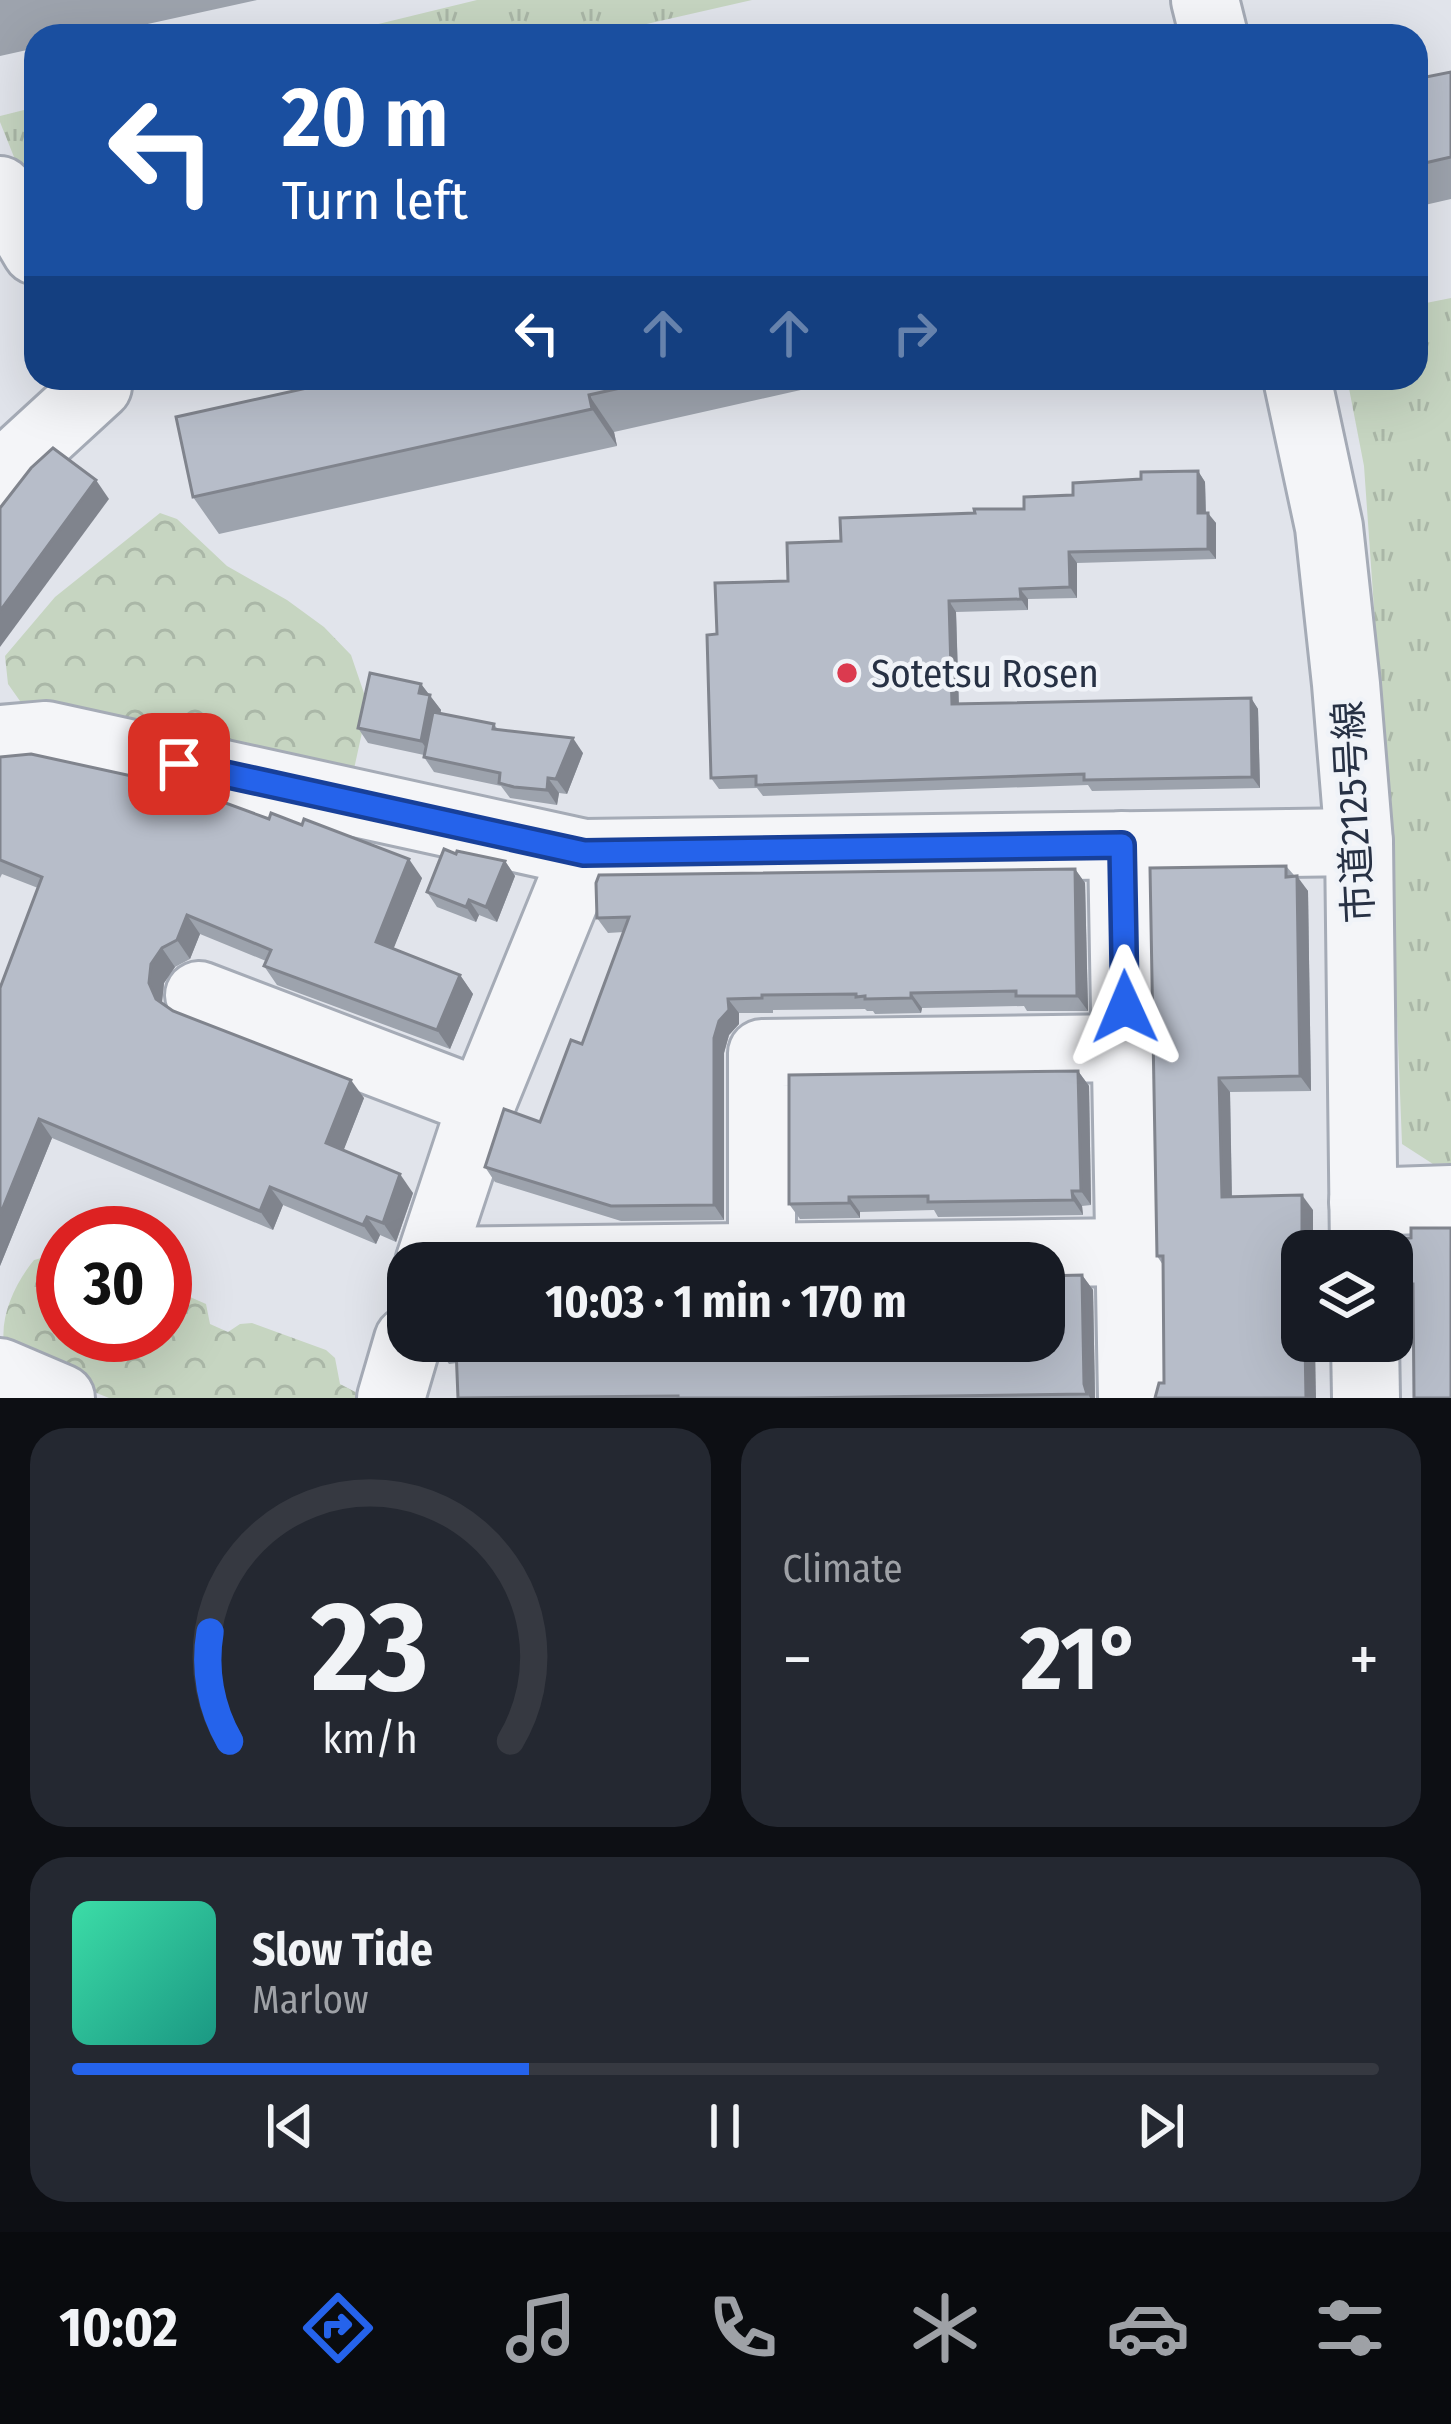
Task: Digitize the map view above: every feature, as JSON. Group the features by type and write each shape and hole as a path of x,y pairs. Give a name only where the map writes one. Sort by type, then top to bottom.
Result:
{"street":[{"path":"0,190 24,231"},
{"path":"0,476 94,390"},
{"name":"市道2125号線","path":"1300,390 1329,527 1359,842 1364,1226"},
{"path":"0,739 46,735 584,853 1359,842"},
{"path":"1122,845 1132,1398"},
{"path":"436,1242 482,1103 584,853"},
{"path":"200,995 482,1103"},
{"path":"762,1242 762,1053 1126,1048"},
{"path":"1364,1226 1451,1199"},
{"path":"1065,1253 1129,1252"},
{"path":"391,1398 402,1362"},
{"path":"1366,1362 1366,1398"},
{"path":"0,1372 61,1398"}],"green space":[{"path":"477,0 752,0 647,24 378,24"},
{"path":"24,110 24,166 18,167 0,116"},
{"path":"1451,298 1451,1163 1433,1164 1402,1144 1390,836 1364,466 1349,390 1428,390 1428,303"},
{"path":"160,513 177,519 227,566 324,627 351,655 368,705 354,769 32,718 8,684 5,656 55,597"},
{"path":"34,1260 36,1362 4,1344 3,1333 11,1299"},
{"path":"192,1298 206,1304 210,1324 228,1332 252,1323 326,1350 335,1358 340,1384 361,1395 109,1398 36,1362 192,1362"}],"building":[{"path":"1451,72 1451,157 1428,162 1428,77"},
{"path":"298,390 611,390 589,395 592,409 193,497 176,417"},
{"path":"53,448 96,480 0,611 0,508"},
{"path":"1198,471 1198,513 1208,513 1208,549 1069,552 1070,587 1020,589 1021,599 949,601 952,704 1251,698 1252,777 1084,780 1084,774 756,785 756,776 711,778 707,635 717,634 715,583 788,581 787,543 841,541 840,518 1024,509 1024,497 1073,495 1073,483 1141,479 1141,472"},
{"path":"370,673 421,684 419,693 430,695 421,741 358,728"},
{"path":"433,712 494,724 493,729 573,738 556,779 548,778 547,790 514,787 499,783 500,773 424,757"},
{"path":"31,754 182,787 269,819 271,813 302,825 304,819 409,859 376,942 460,975 437,1030 264,966 271,950 187,915 177,940 162,948 151,964 149,983 156,999 173,1011 351,1080 326,1143 400,1174 383,1223 367,1217 363,1225 270,1187 260,1211 39,1119 0,1215 0,988 42,877 0,860 0,757"},
{"path":"444,849 505,861 486,907 469,900 466,907 427,892"},
{"path":"1286,866 1286,877 1297,876 1300,1076 1219,1078 1222,1197 1302,1195 1302,1230 1281,1230 1281,1362 1305,1362 1306,1398 1155,1398 1159,1383 1164,1383 1163,1256 1157,1256 1150,868"},
{"path":"1075,869 1077,996 1016,996 1016,991 911,993 911,998 865,999 856,994 728,999 729,1010 719,1021 714,1038 714,1205 611,1206 485,1167 504,1109 540,1122 571,1040 582,1044 629,917 597,918 599,875"},
{"path":"1078,1071 1081,1191 1072,1191 1073,1200 928,1202 928,1196 849,1197 849,1203 789,1204 789,1075"},
{"path":"1451,1228 1451,1398 1414,1398 1411,1230"},
{"path":"1065,1275 1082,1275 1087,1394 458,1398 457,1362 1065,1362"}],"place":[{"name":"Sotetsu Rosen","path":"847,673"}],"route":[{"path":"179,764 584,853 1122,845 1125,1007"}]}
